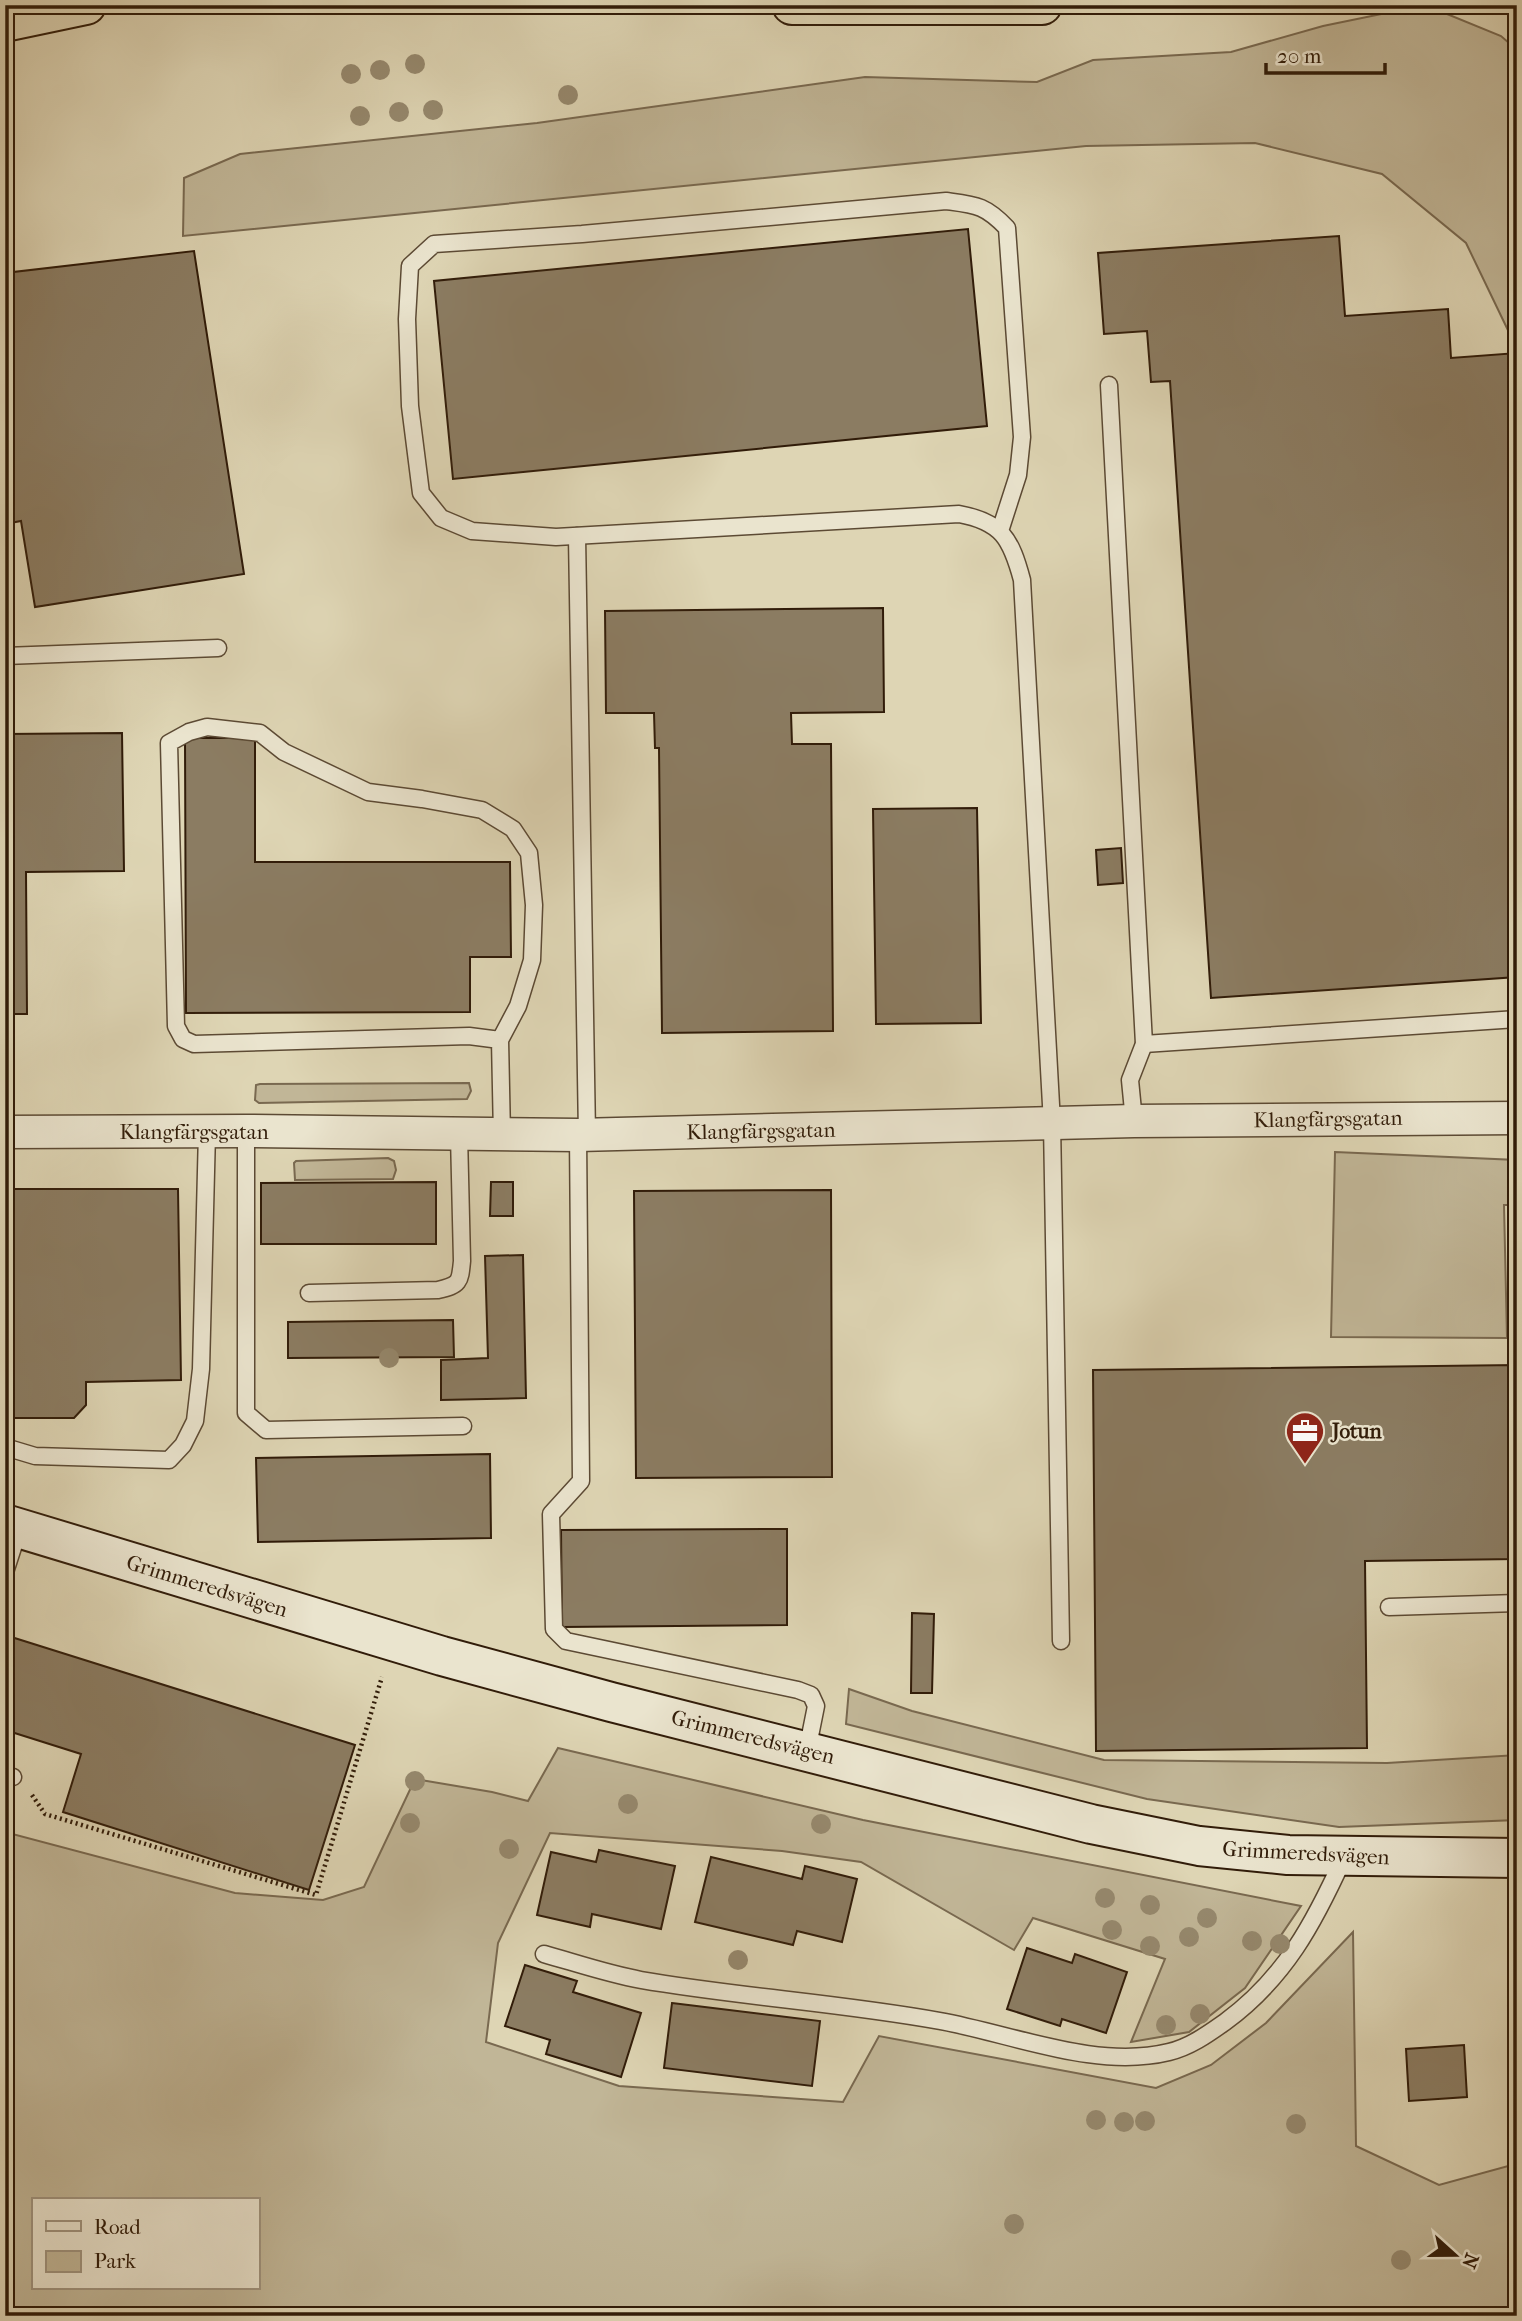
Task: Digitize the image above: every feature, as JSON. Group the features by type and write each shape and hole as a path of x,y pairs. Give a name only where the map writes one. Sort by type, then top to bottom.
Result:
{"highway":[{"path":"5,22 86,5"},
{"path":"792,5 1042,5"}],"street":[{"name":"Klangfärgsgatan","path":"5,1132 246,1131 502,1136 1134,1121 1517,1118"},
{"name":"Grimmeredsvägen","path":"12,1526 442,1656 611,1702 1091,1824 1199,1846 1288,1855 1517,1858"}],"lane":[{"path":"1000,531 1018,475 1022,437 1007,228 995,215 979,206 946,201 582,234 434,244 410,266 407,319 410,406 421,494 441,518 472,531 556,537 958,514 978,517 1000,531 1014,549 1022,580 1052,1123 1061,1641"},
{"path":"1109,385 1143,1044 1130,1080 1134,1121"},
{"path":"577,536 583,1135 581,1481 551,1514 554,1629 566,1642 798,1690 811,1695 816,1706 807,1751"},
{"path":"5,656 218,648"},
{"path":"500,1040 470,1037 194,1044 184,1039 176,1026 174,987 169,743 189,732 207,727 260,733 284,752 368,792 482,810 513,829 529,853 534,905 532,960 518,1006 500,1040 502,1136"},
{"path":"1143,1044 1517,1019"},
{"path":"246,1131 246,1413 266,1430 463,1426"},
{"path":"5,1447 35,1456 169,1460 183,1445 195,1421 201,1369 207,1132"},
{"path":"309,1293 438,1290 454,1287 460,1279 462,1261 459,1135"},
{"path":"5,1572 12,1526"},
{"path":"1389,1607 1517,1603"},
{"path":"544,1954 637,1979 942,2021 1026,2042 1133,2058 1171,2052 1205,2036 1245,2008 1279,1973 1306,1935 1344,1857"}],"path":[{"path":"45,1814 316,1895 383,1673"}],"green space":[{"path":"1425,5 1501,36 1517,50 1517,349 1466,243 1382,174 1255,143 1086,146 183,236 184,178 240,154 537,123 865,77 1037,82 1093,60 1231,52 1323,26"},
{"path":"469,1083 471,1091 467,1099 259,1103 255,1100 256,1085 260,1084"},
{"path":"1335,1152 1517,1160 1517,1205 1504,1205 1507,1338 1331,1337"},
{"path":"388,1158 394,1161 396,1170 393,1179 295,1180 296,1161"},
{"path":"849,1689 912,1711 1104,1760 1387,1763 1517,1755 1517,1820 1339,1827 1147,1799 846,1724"},
{"path":"558,1748 863,1820 1301,1906 1245,1988 1189,2032 1131,2042 1165,1959 1033,1918 1014,1950 861,1862 782,1851 550,1833 498,1943 486,2042 619,2086 843,2102 879,2036 1156,2088 1211,2065 1266,2023 1353,1932 1356,2146 1439,2185 1512,2165 1508,2006 1517,2007 1517,2316 5,2316 5,1832 235,1893 323,1900 364,1887 415,1779 528,1801"}],"building":[{"path":"968,229 987,426 453,479 434,281"},
{"path":"1339,236 1345,316 1448,309 1451,358 1517,353 1517,977 1211,998 1170,381 1151,382 1147,331 1104,334 1098,253"},
{"path":"194,251 244,574 35,607 21,521 5,524 5,273"},
{"path":"883,608 884,712 791,713 792,744 831,744 833,1031 662,1033 659,748 655,748 654,713 606,713 605,611"},
{"path":"122,733 124,871 26,872 27,1014 5,1014 5,734"},
{"path":"185,738 255,738 255,862 510,862 511,957 470,957 470,1012 186,1013"},
{"path":"977,808 981,1023 876,1024 873,809"},
{"path":"1121,848 1123,883 1098,885 1096,850"},
{"path":"436,1182 436,1244 261,1244 261,1183"},
{"path":"491,1182 513,1182 513,1216 490,1216"},
{"path":"5,1189 178,1189 181,1380 86,1382 86,1405 74,1418 5,1418"},
{"path":"831,1190 832,1477 636,1478 634,1191"},
{"path":"523,1255 526,1398 441,1400 441,1360 488,1358 485,1256"},
{"path":"453,1320 454,1357 288,1358 288,1322"},
{"name":"Jotun","path":"1517,1365 1517,1559 1365,1561 1367,1748 1096,1751 1093,1370"},
{"path":"490,1454 491,1538 258,1542 256,1458"},
{"path":"787,1529 787,1625 562,1627 561,1530"},
{"path":"912,1613 934,1614 932,1693 911,1693"},
{"path":"5,1635 355,1745 309,1890 63,1812 81,1754 5,1730"},
{"path":"599,1850 675,1866 661,1929 592,1914 590,1927 537,1915 551,1852 596,1862"},
{"path":"711,1857 802,1879 805,1866 857,1879 842,1942 797,1931 793,1945 695,1922"},
{"path":"1027,1948 1072,1963 1075,1954 1127,1972 1106,2033 1062,2019 1060,2026 1007,2009"},
{"path":"525,1965 577,1981 573,1992 641,2013 621,2077 546,2054 550,2040 505,2026"},
{"path":"672,2003 820,2021 812,2086 664,2068"},
{"path":"1464,2045 1467,2097 1409,2101 1406,2049"}],"place":[{"name":"Jotun","path":"1305,1465"}]}
